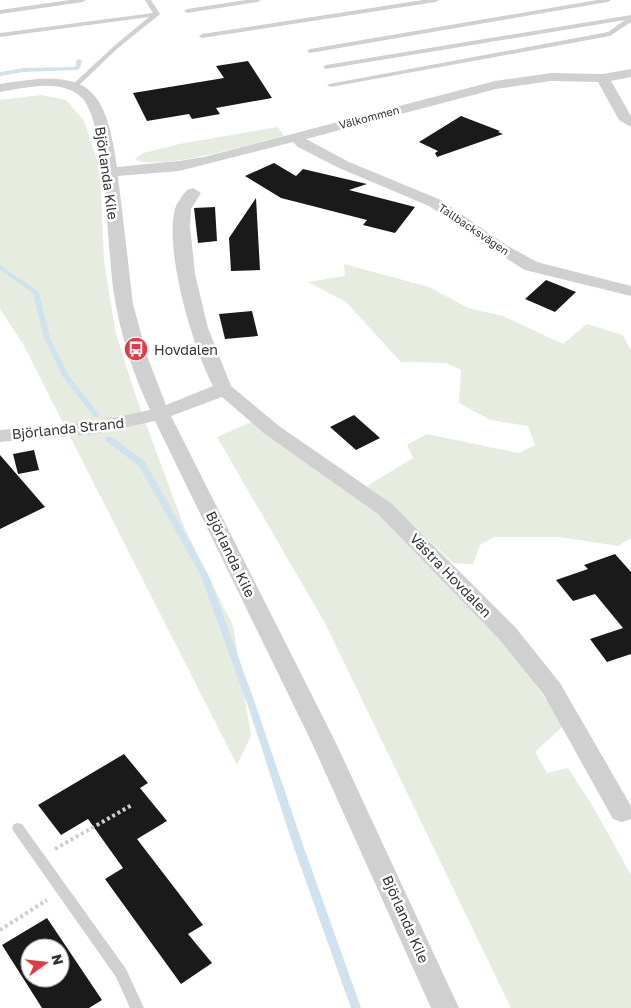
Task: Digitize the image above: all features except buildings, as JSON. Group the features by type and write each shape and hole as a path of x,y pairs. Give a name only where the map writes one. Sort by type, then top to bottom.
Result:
{"street":[{"name":"Välkommen","path":"109,172 179,166 495,85 550,77 603,78 631,73"},
{"path":"603,78 624,117 631,123"},
{"path":"0,88 42,83 74,87"},
{"name":"Björlanda Kile","path":"74,87 88,96 99,118 109,172 121,290 127,320 146,380 160,413 330,754 403,909 445,1008"},
{"name":"Tallbacksvägen","path":"296,137 303,144 344,165 435,203 500,248 531,266 631,291"},
{"path":"193,193 183,210 182,231 190,290 214,375 224,389"},
{"name":"Björlanda Strand","path":"0,436 28,431 107,426 160,413 224,389"},
{"name":"Västra Hovdalen","path":"224,389 272,430 386,509 508,634 552,689 622,812"}],"lane":[{"path":"0,12 83,0"},
{"path":"148,0 157,14"},
{"path":"187,11 258,0"},
{"path":"202,36 436,0"},
{"path":"310,51 608,0"},
{"path":"0,36 157,14"},
{"path":"74,87 116,47 157,14"},
{"path":"326,68 631,18"},
{"path":"331,85 610,34 631,18"},
{"path":"18,828 121,973 137,1008"}],"path":[{"path":"39,859 132,805"},
{"path":"0,930 62,891"}],"shaded area":[{"path":"41,95 66,100 84,121 100,169 104,260 115,330 137,400 185,529 233,626 251,736 237,765 23,344 0,309 0,100"},
{"path":"278,127 284,136 231,150 163,162 146,162 135,159 143,153 179,144"},
{"path":"344,264 429,287 468,308 503,316 563,344 587,324 623,335 631,351 631,538 618,546 559,537 494,537 480,545 473,564 453,563 407,519 367,486 413,458 407,445 427,434 519,453 535,445 528,426 490,420 459,403 461,370 446,363 401,362 346,302 308,282 345,276"},
{"path":"251,422 370,504 496,633 565,724 535,752 547,773 568,768 595,810 631,875 631,1008 511,1008 325,623 217,437"}],"waterway":[{"path":"0,74 24,70 77,68 79,60"},
{"path":"0,267 36,292 47,338 66,377 96,415"},
{"path":"109,439 142,464 205,576 356,1008"}],"place":[{"name":"Hovdalen","path":"136,349"}]}
